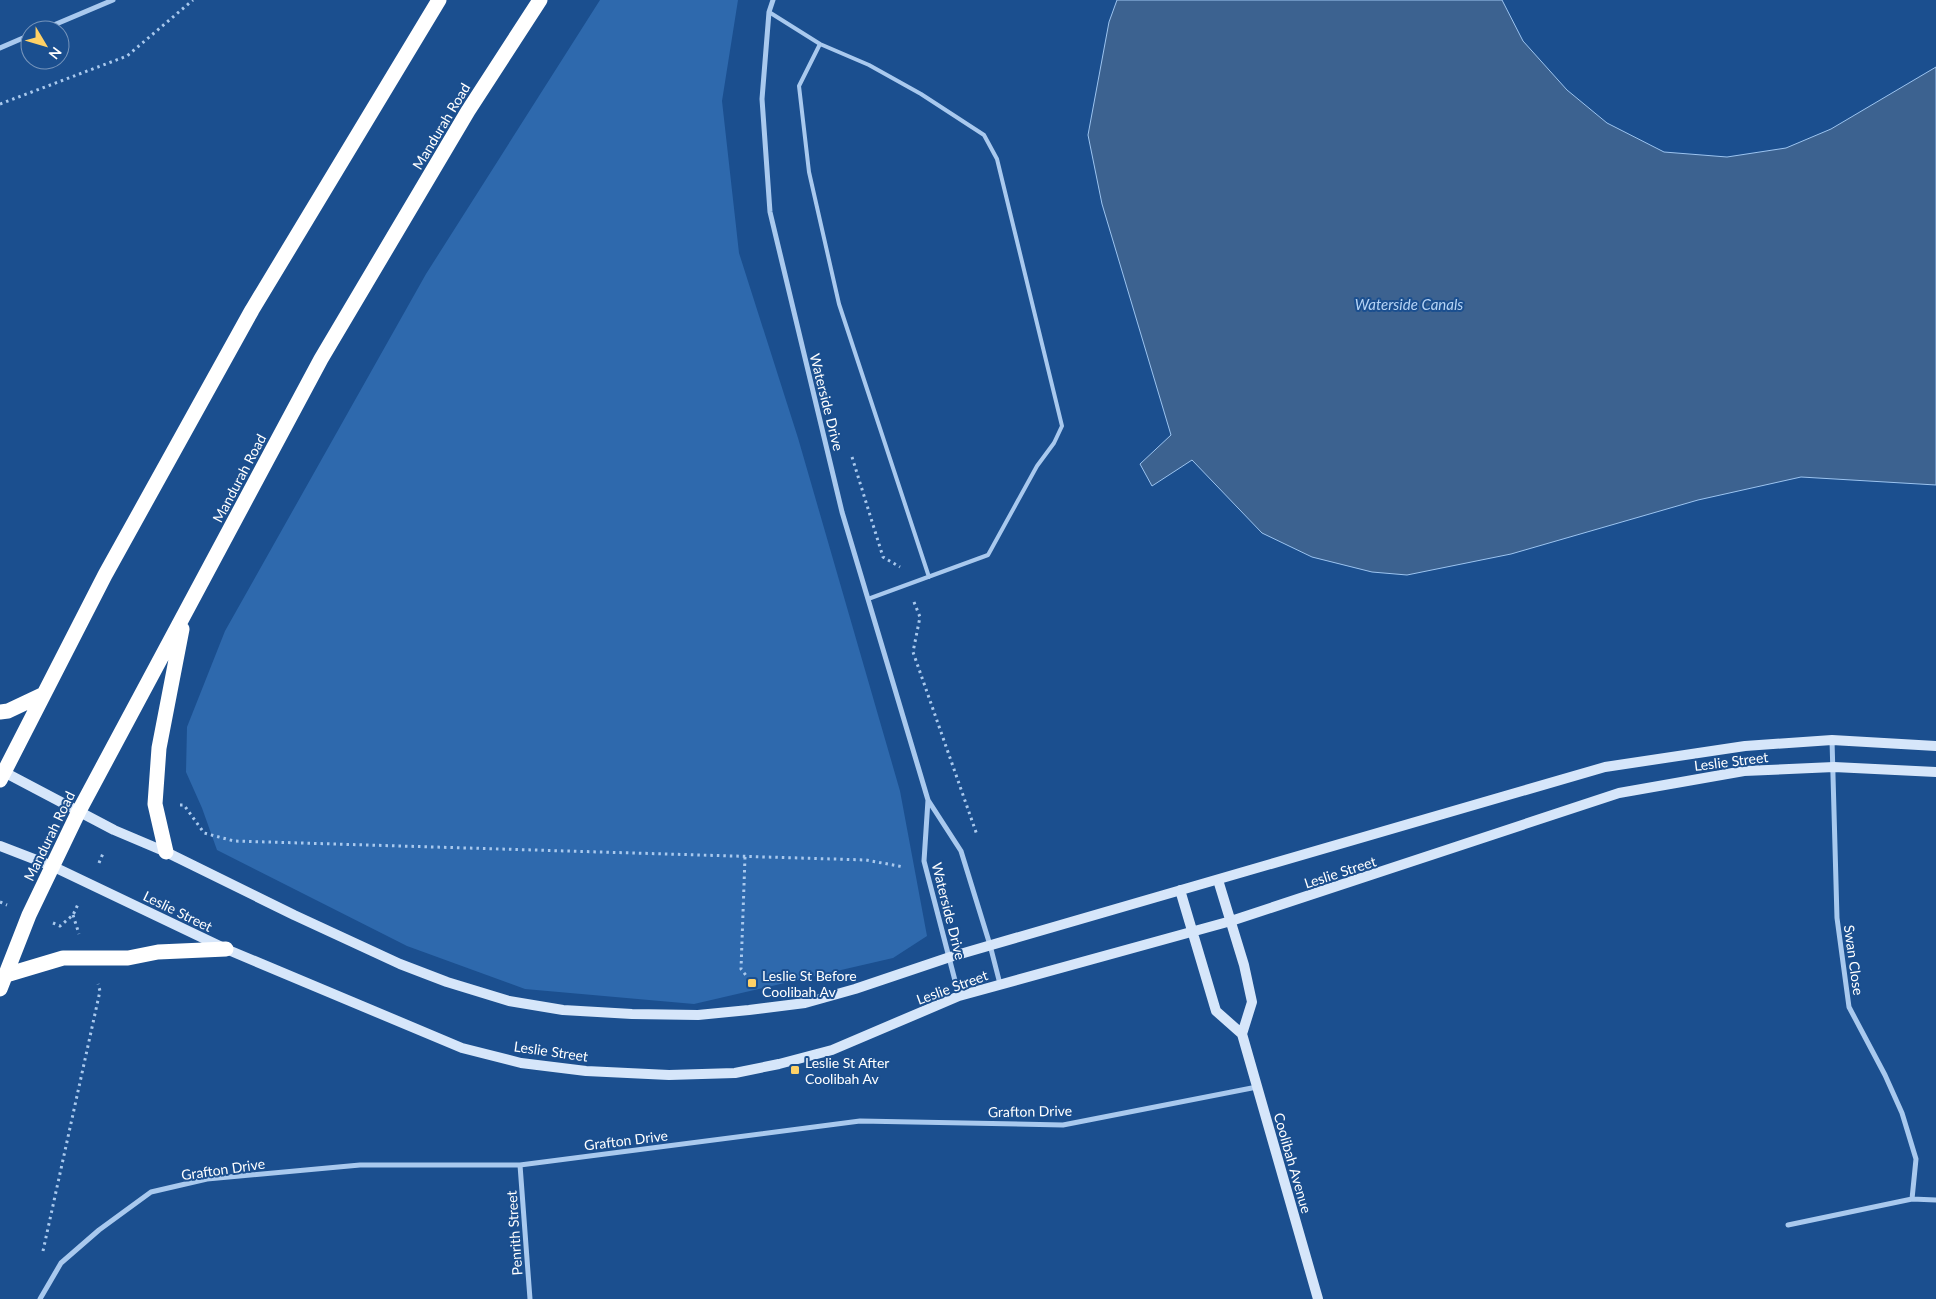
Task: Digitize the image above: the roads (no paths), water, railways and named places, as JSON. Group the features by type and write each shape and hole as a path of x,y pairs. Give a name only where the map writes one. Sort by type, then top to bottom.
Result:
{"highway":[{"path":"1,774 105,575 252,310 439,0"},
{"name":"Mandurah Road","path":"3,982 29,915 79,811 321,359 468,111 540,0"},
{"path":"166,852 155,804 159,748 185,615"},
{"path":"0,712 8,711 44,694"},
{"path":"3,982 63,958 128,958 158,952 226,949"}],"street":[{"path":"66,20 113,0"},
{"name":"Waterside Drive","path":"773,0 769,12 762,99 770,212 842,512 928,800 961,851 1000,984"},
{"path":"0,48 20,39"},
{"name":"Leslie Street","path":"1,774 294,915 400,964 447,982 509,1001 563,1010 698,1015 805,1003 855,989 990,945 1604,767 1745,746 1832,740 1936,746"},
{"name":"Swan Close","path":"1832,740 1837,918 1849,1007 1885,1075 1902,1113 1916,1159 1912,1199"},
{"name":"Leslie Street","path":"0,846 52,866 226,949 462,1048 521,1063 586,1070 669,1075 735,1073 832,1050 959,996 1194,933 1619,793 1744,771 1834,767 1936,772"},
{"name":"Waterside Drive","path":"928,800 924,861 959,996"},
{"path":"1180,890 1216,1011 1242,1034 1252,1002 1244,965 1218,880"},
{"name":"Coolibah Avenue","path":"1242,1034 1318,1299"},
{"name":"Grafton Drive","path":"40,1299 62,1264 99,1230 151,1192 206,1179 360,1165 520,1164 860,1121 1063,1125 1257,1087"},
{"name":"Penrith Street","path":"520,1164 530,1299"},
{"path":"1788,1225 1912,1199 1936,1200"}],"lane":[{"path":"769,12 820,44 878,70 921,94 984,135 997,159 1062,426 1054,443 1037,466 988,555 868,599"},
{"path":"820,44 799,86 809,172 839,304 929,577"}],"water":[{"name":"Waterside Canals","path":"1117,0 1502,0 1523,41 1567,90 1607,123 1664,152 1727,157 1786,148 1831,129 1936,67 1936,485 1801,477 1698,500 1511,554 1407,575 1372,572 1312,557 1262,533 1192,460 1152,486 1140,464 1171,435 1102,204 1088,135 1109,22"}],"place":[{"name":"Leslie St Before Coolibah Av","path":"752,983"},
{"name":"Leslie St After Coolibah Av","path":"795,1070"}]}
